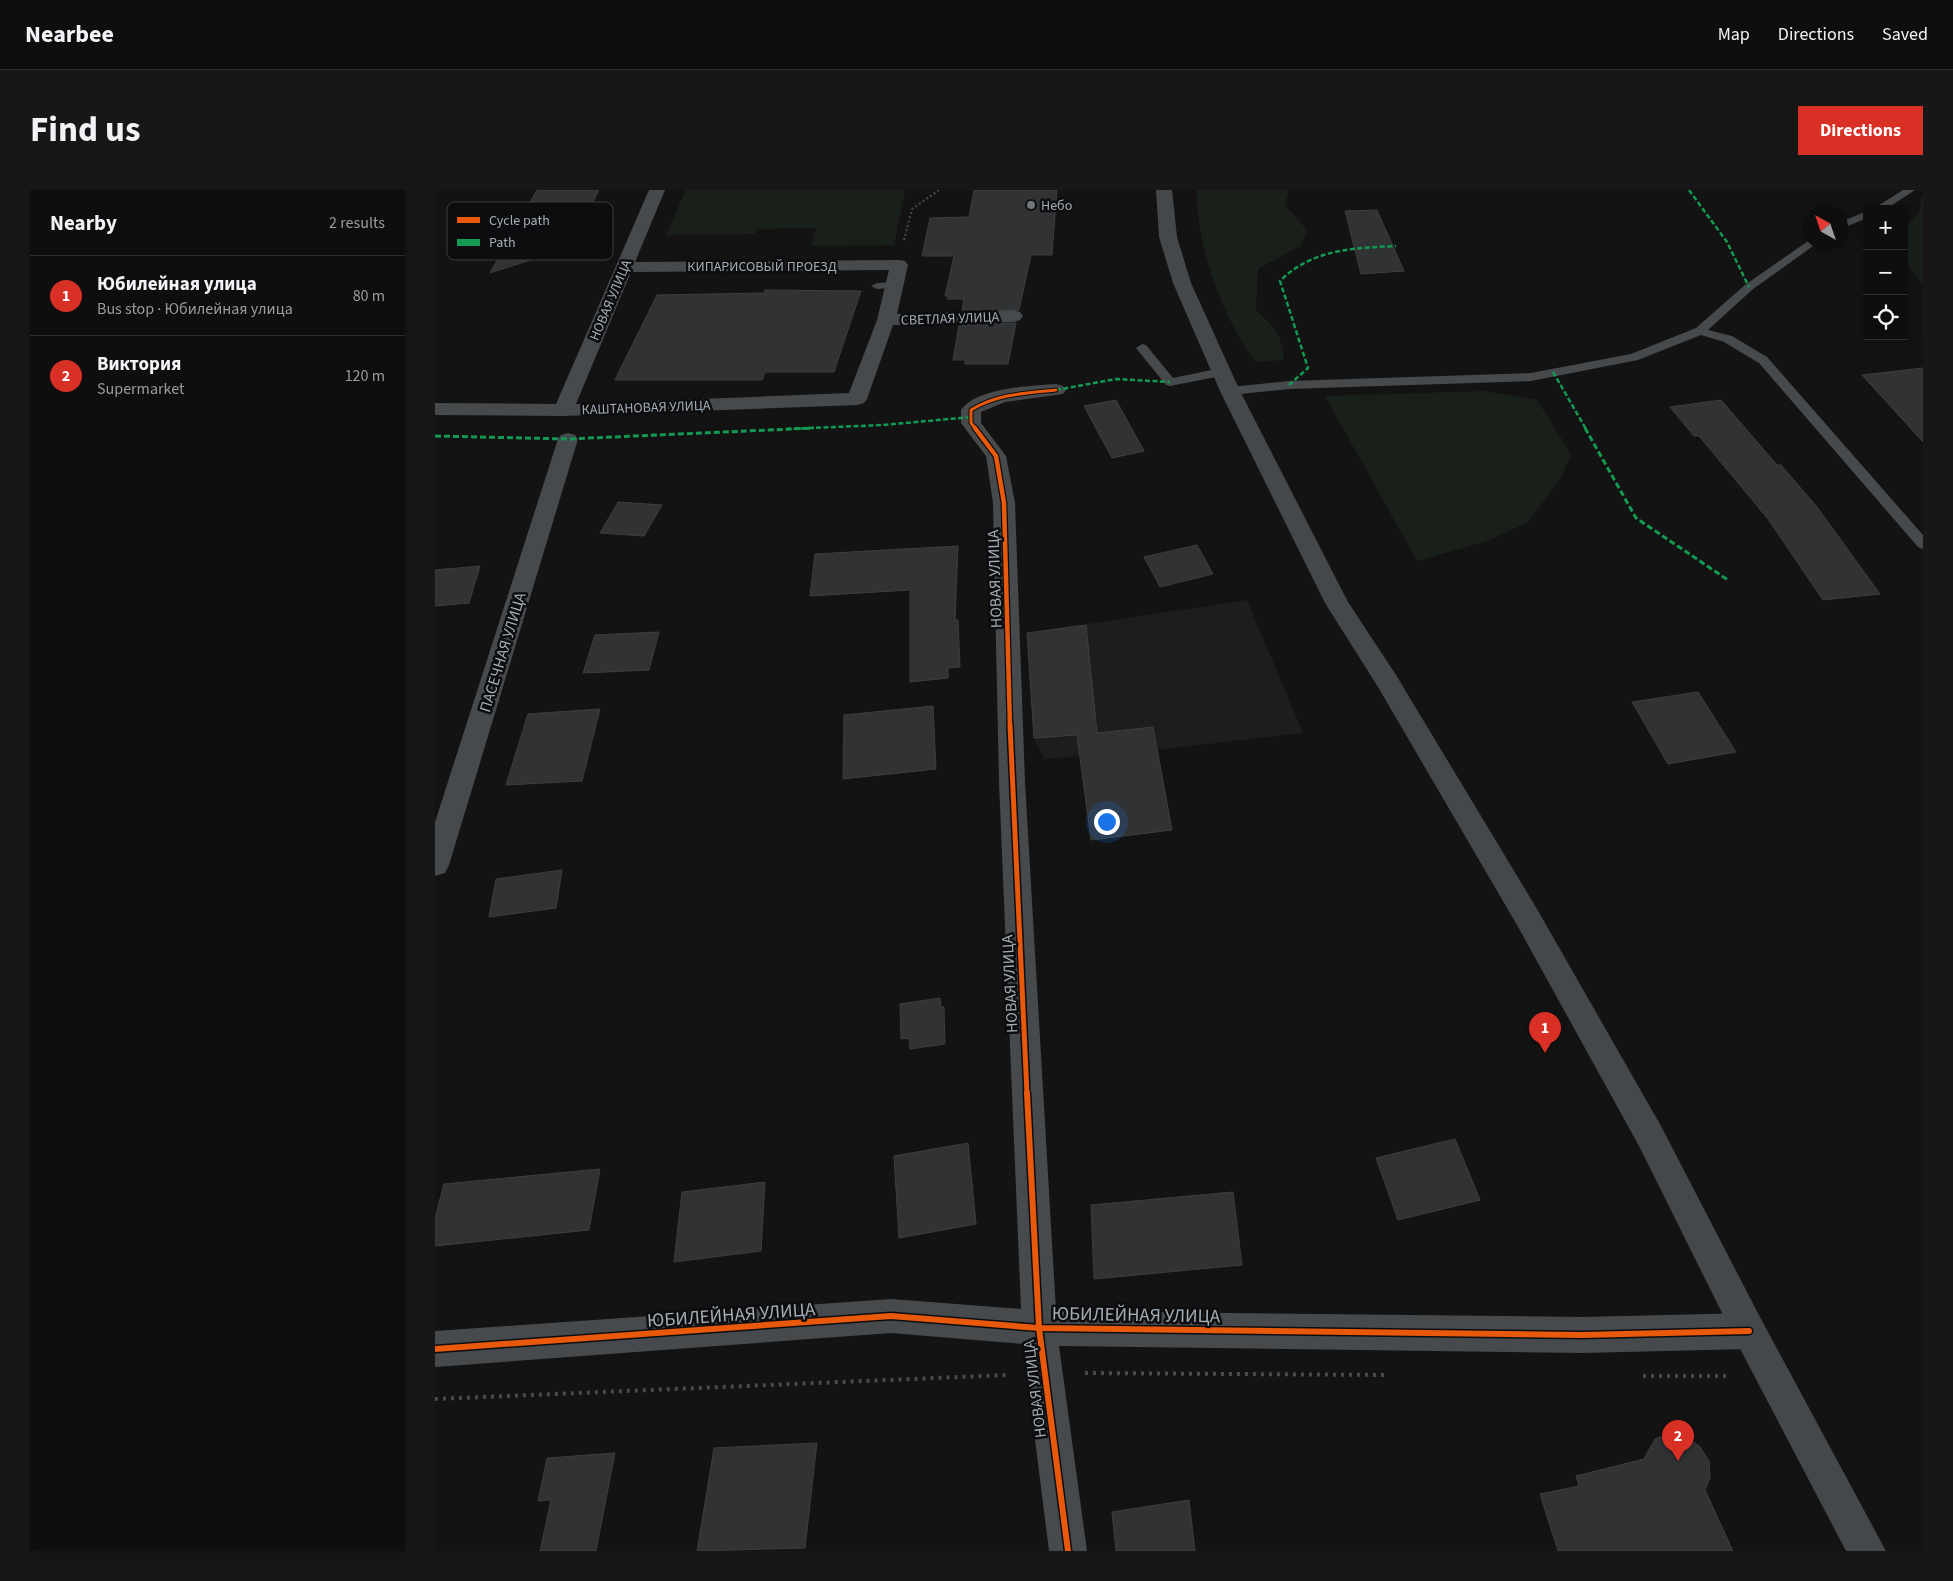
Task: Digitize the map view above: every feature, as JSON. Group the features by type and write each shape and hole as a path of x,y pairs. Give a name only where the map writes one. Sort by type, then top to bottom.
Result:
{"main road":[{"path":"1163,190 1168,237 1182,283 1226,382 1337,603 1387,680 1527,916 1649,1136 1749,1331 1775,1376 1867,1551"}],"street":[{"name":"НОВАЯ УЛИЦА","path":"563,410 657,190"},
{"name":"КИПАРИСОВЫЙ ПРОЕЗД","path":"625,267 899,265"},
{"name":"СВЕТЛАЯ УЛИЦА","path":"857,399 887,320 886,285 899,265"},
{"name":"СВЕТЛАЯ УЛИЦА","path":"887,320 1014,316"},
{"name":"НОВАЯ УЛИЦА","path":"1056,390 1013,394 984,401 971,410 971,423 997,456 1004,503 1012,782 1039,1328 1043,1373 1068,1551"},
{"name":"КАШТАНОВАЯ УЛИЦА","path":"435,408 563,410 857,399"},
{"name":"ПАСЕЧНАЯ УЛИЦА","path":"435,865 568,439"},
{"name":"ЮБИЛЕЙНАЯ УЛИЦА","path":"435,1349 832,1322 891,1316 1039,1328 1582,1335 1749,1331"}],"lane":[{"path":"1885,205 1910,190"},
{"path":"1848,223 1863,216"},
{"path":"1142,348 1170,382 1289,385 1531,377 1634,357 1700,330 1749,287 1803,248"},
{"path":"1700,330 1729,339 1763,360 1923,544"}],"path":[{"path":"899,265 912,209 939,190"},
{"path":"435,1399 1043,1373 1399,1375"},
{"path":"1636,1376 1775,1376"}],"shaded area":[{"path":"686,190 905,190 894,245 811,246 816,228 757,229 755,234 666,235"},
{"path":"1197,190 1289,190 1285,205 1307,230 1302,245 1258,269 1256,310 1268,321 1279,337 1284,360 1256,362 1233,326 1206,257 1201,233"},
{"path":"1923,197 1923,286 1908,265 1908,225 1920,211 1921,198"},
{"path":"1484,391 1537,400 1571,454 1561,478 1528,522 1488,541 1417,561 1325,396"},
{"path":"1247,600 1303,733 1148,751 1044,759 1034,738 1027,633"}],"building":[{"path":"537,190 599,190 593,202 530,202"},
{"path":"974,190 1057,190 1052,255 1031,255 1019,310 962,310 964,299 947,299 948,296 945,296 954,256 922,256 930,218 969,217"},
{"path":"1377,210 1404,271 1361,274 1345,211"},
{"path":"497,260 530,260 490,273"},
{"path":"765,290 861,291 834,372 765,372 762,380 615,380 657,295 764,293"},
{"path":"1016,323 1008,364 965,364 965,360 953,360 959,325"},
{"path":"1923,368 1923,442 1862,375"},
{"path":"1116,400 1144,451 1112,458 1084,406"},
{"path":"1721,400 1777,465 1781,465 1817,507 1880,594 1823,600 1768,519 1699,436 1694,436 1670,407"},
{"path":"618,502 662,505 644,536 600,533"},
{"path":"1197,545 1213,574 1160,587 1144,557"},
{"path":"958,546 955,620 958,620 960,667 948,668 948,678 910,682 910,590 810,596 815,554"},
{"path":"480,566 469,603 435,606 435,570"},
{"path":"1086,625 1097,733 1153,727 1172,830 1091,840 1077,735 1034,738 1027,633"},
{"path":"659,632 649,670 583,673 595,635"},
{"path":"1698,692 1736,752 1668,764 1632,702"},
{"path":"933,706 936,769 843,779 844,715"},
{"path":"600,709 582,781 506,785 528,714"},
{"path":"562,870 556,908 489,917 496,879"},
{"path":"940,998 941,1007 944,1007 945,1044 910,1049 909,1038 901,1039 900,1004"},
{"path":"1455,1139 1480,1200 1398,1220 1376,1158"},
{"path":"968,1143 976,1224 899,1238 894,1156"},
{"path":"600,1169 589,1230 435,1246 435,1218 444,1184"},
{"path":"765,1182 761,1251 674,1262 682,1192"},
{"path":"1233,1192 1242,1265 1094,1279 1091,1205"},
{"path":"1674,1432 1686,1436 1700,1447 1709,1461 1710,1478 1705,1490 1733,1551 1558,1551 1540,1494 1579,1486 1576,1476 1644,1459 1655,1439"},
{"path":"817,1443 805,1548 697,1551 714,1448"},
{"path":"615,1453 596,1551 540,1551 551,1500 538,1501 547,1458"},
{"path":"1189,1500 1195,1551 1116,1551 1112,1512"}],"marked path":[{"path":"1689,190 1727,242 1749,287"},
{"path":"1289,385 1308,368 1280,281 1289,272 1326,253 1348,248 1396,246"},
{"path":"1553,372 1636,518 1728,580"},
{"path":"1056,390 1116,379 1170,382"},
{"path":"435,436 568,439 883,425 971,417"}],"cycle path":[{"path":"1056,390 1012,394 990,400 971,410 971,423 996,456 1004,503 1012,782 1039,1328 1068,1551"},
{"path":"435,1349 891,1316 1039,1328 1582,1335 1749,1331"}],"place":[{"name":"Небо","path":"1031,205"},
{"name":"Юбилейная улица","path":"1545,1053"},
{"name":"Виктория","path":"1678,1461"}]}
